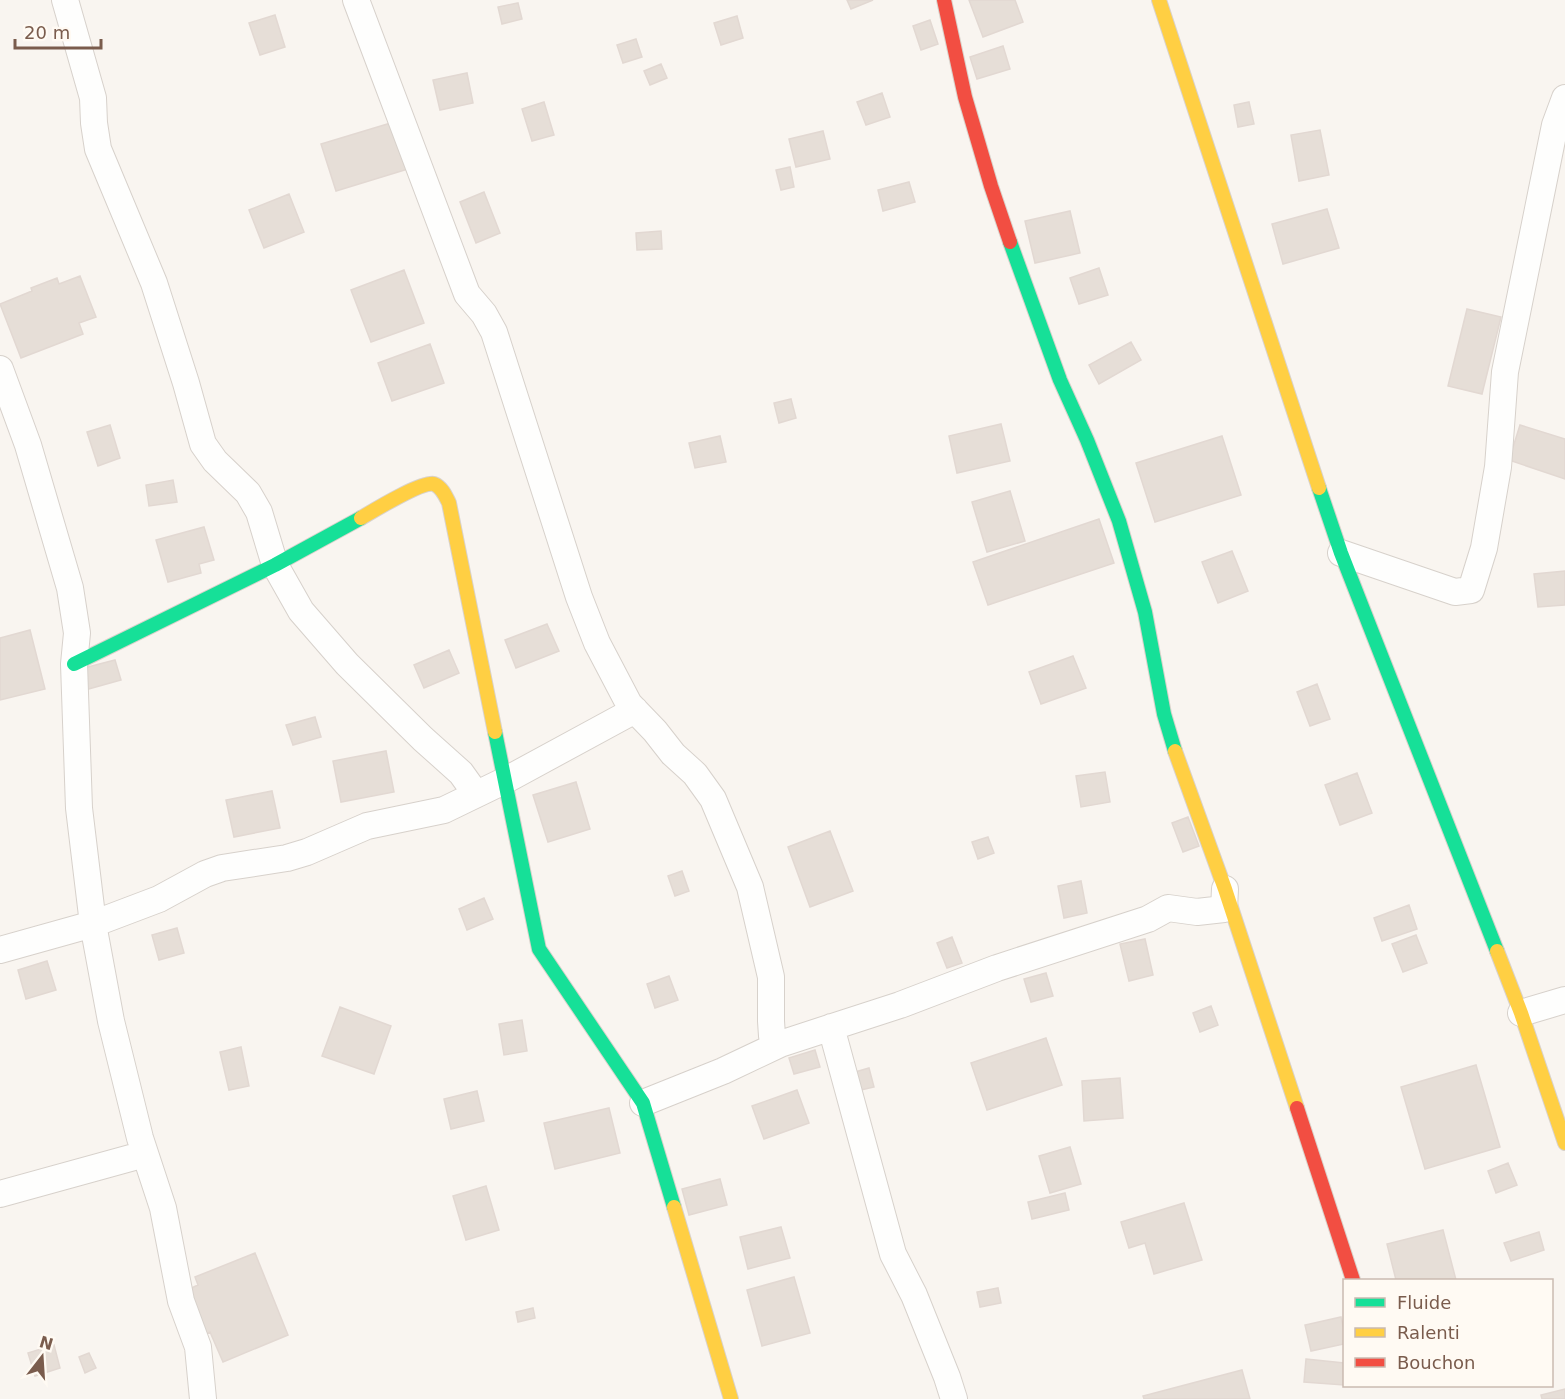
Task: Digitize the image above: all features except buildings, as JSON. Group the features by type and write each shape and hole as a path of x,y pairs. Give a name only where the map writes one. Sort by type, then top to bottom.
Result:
{"street":[{"path":"65,0 93,98 98,149 154,283 204,444 215,460 248,493 259,512 275,565 301,611 339,655 423,739 461,773 476,794"},
{"path":"356,0 467,294 484,314 494,332 593,634 629,704 673,754 695,774 713,799 750,887 771,977 772,1036 780,1044"},
{"path":"944,0 965,97 991,186 1060,380 1119,521 1145,612 1164,714 1184,777 1225,889 1352,1279"},
{"path":"1159,0 1341,553 1521,1013 1565,1143"},
{"path":"1341,553 1455,592 1472,590 1484,548 1498,467 1505,372 1555,125 1565,98"},
{"path":"0,369 28,445 70,588 77,633 74,664 79,808 93,924 111,1021 145,1154 163,1208 181,1301 198,1347 203,1399"},
{"path":"74,664 275,565 412,490 427,483 434,484 441,489 449,503 539,948 643,1103 731,1399"},
{"path":"0,950 93,924 159,899 205,874 222,868 287,858 307,852 367,826 444,810 506,780 635,710"},
{"path":"643,1103 723,1071 780,1044 900,1005 997,968 1148,919 1168,908 1197,912 1224,909 1225,889"},
{"path":"1521,1013 1565,1000"},
{"path":"831,1027 893,1254 914,1295 954,1399"},
{"path":"0,1194 145,1154"}],"traffic: fast":[{"path":"1010,242 1060,380 1119,521 1145,612 1164,714 1175,751"},
{"path":"1319,488 1341,553 1497,951"},
{"path":"74,664 275,565 361,518"},
{"path":"495,732 539,949 643,1103 674,1207"}],"traffic: slow":[{"path":"1159,0 1319,488"},
{"path":"361,518 398,497 428,484 437,485 443,492 449,503 495,732"},
{"path":"1175,751 1225,889 1297,1108"},
{"path":"1497,951 1521,1013 1565,1143"},
{"path":"674,1207 731,1399"}],"traffic: jam":[{"path":"944,0 965,97 1010,242"},
{"path":"1297,1108 1353,1279"}]}
